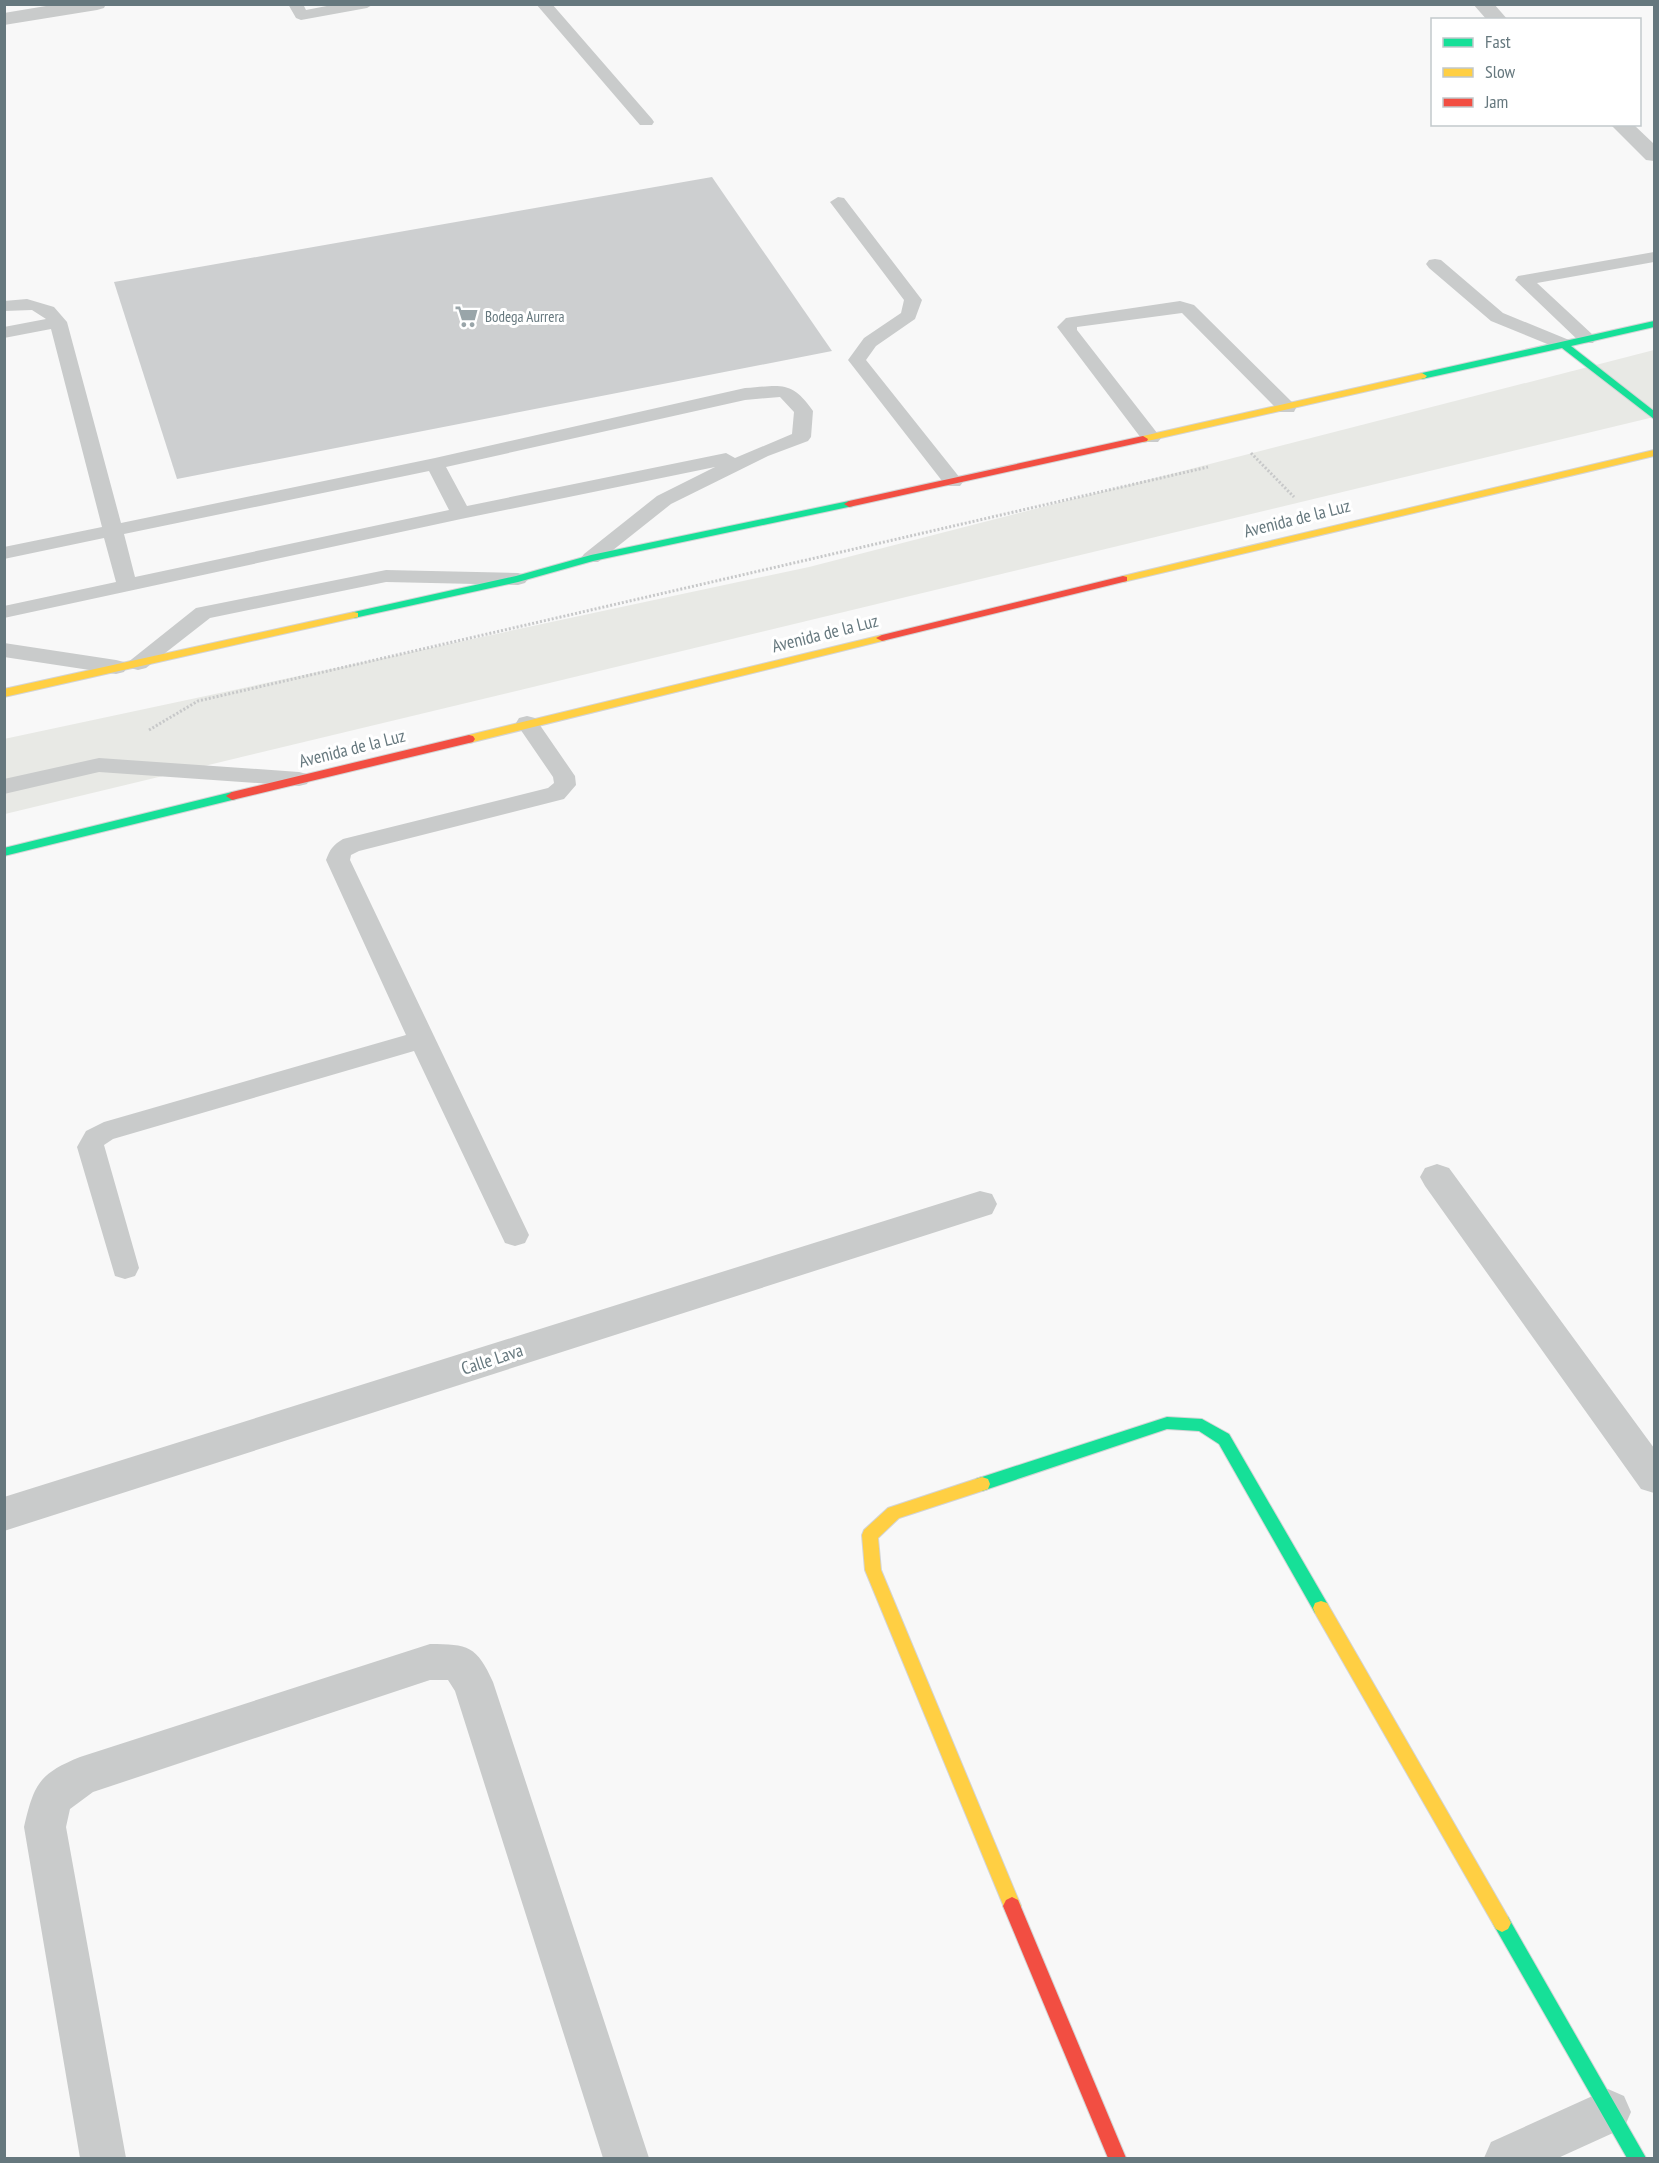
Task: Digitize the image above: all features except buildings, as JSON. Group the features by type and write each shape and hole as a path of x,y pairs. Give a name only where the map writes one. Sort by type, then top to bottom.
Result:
{"main road":[{"path":"4,693 518,579 591,558 953,482 1654,324"},
{"path":"1563,344 1654,416"},
{"name":"Avenida de la Luz","path":"4,852 527,723 1654,453"},
{"path":"1117,2158 873,1570 870,1535 894,1514 1167,1423 1202,1425 1224,1439 1636,2158"}],"street":[{"path":"4,19 97,4"},
{"path":"1482,4 1497,18"},
{"path":"1622,126 1654,155"},
{"path":"1437,1177 1654,1477"},
{"name":"Calle Lava","path":"4,1514 980,1204"},
{"path":"103,2158 45,1827 52,1797 80,1777 430,1662 458,1662 473,1682 626,2158"},
{"path":"1507,2158 1608,2112"}],"lane":[{"path":"295,4 301,15 367,4"},
{"path":"543,4 646,122"},
{"path":"838,202 913,300 909,315 870,342 857,360 953,482"},
{"path":"1587,339 1524,280 1654,257"},
{"path":"1436,264 1497,317 1563,344"},
{"path":"4,306 15,304 42,306 53,314 58,322 127,586"},
{"path":"1151,438 1069,333 1066,327 1072,322 1180,306 1188,309 1287,408"},
{"path":"4,333 58,322"},
{"path":"4,554 113,529 435,464 745,394 785,391 804,411 801,437 761,452 664,500 591,558"},
{"path":"4,612 461,513 761,452"},
{"path":"435,464 461,513"},
{"path":"138,663 203,613 386,576 518,579"},
{"path":"4,650 116,667"},
{"path":"515,1234 338,861 341,851 351,845 556,794 565,785 564,776 527,723"},
{"path":"4,788 99,765 299,779"},
{"path":"125,1268 90,1147 95,1138 104,1132 421,1040"}],"path":[{"path":"1225,422 1254,456 1326,530"},
{"path":"1242,459 1265,454"},
{"path":"147,731 198,701 1219,465"}],"shaded area":[{"path":"1654,350 1654,417 5,814 4,739 809,567"}],"traffic: fast":[{"path":"1422,376 1654,324"},
{"path":"1563,344 1654,416"},
{"path":"354,615 518,579 591,558 849,504"},
{"path":"4,852 232,796"},
{"path":"982,1484 1167,1423 1202,1425 1224,1439 1321,1608"},
{"path":"1502,1923 1637,2158"}],"traffic: slow":[{"path":"1143,439 1422,376"},
{"path":"1123,579 1654,453"},
{"path":"4,693 354,615"},
{"path":"469,739 882,638"},
{"path":"982,1484 894,1513 870,1535 873,1570 1012,1906"},
{"path":"1321,1608 1502,1923"}],"traffic: jam":[{"path":"849,504 1143,439"},
{"path":"882,638 1123,579"},
{"path":"232,796 469,739"},
{"path":"1012,1906 1117,2158"}],"place":[{"name":"Bodega Aurrera","path":"467,316"}]}
